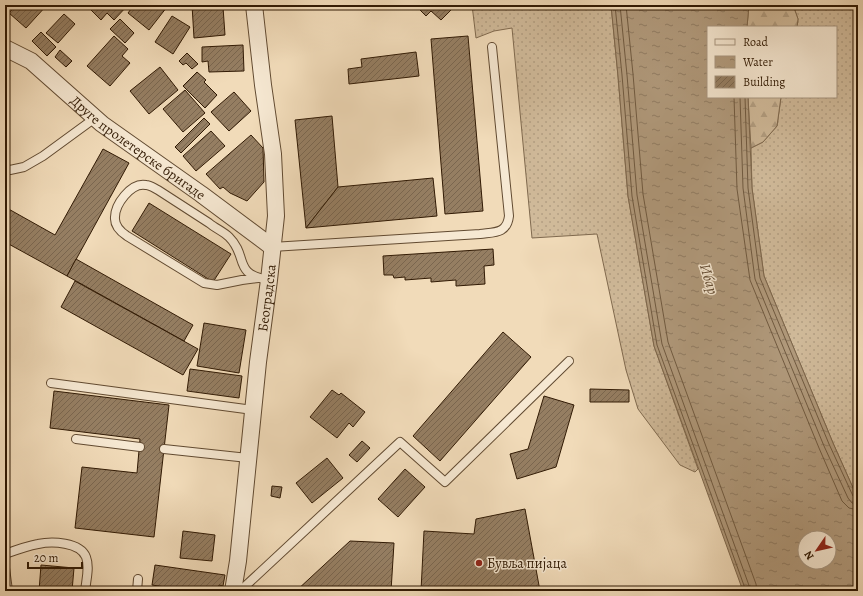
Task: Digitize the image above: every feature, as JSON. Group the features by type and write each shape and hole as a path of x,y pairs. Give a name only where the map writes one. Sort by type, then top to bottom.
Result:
{"street":[{"name":"Београдска","path":"233,591 258,362 264,279 272,247 276,216 273,154 263,86 254,5"},
{"name":"Друге пролетерске бригаде","path":"5,48 31,61 95,118 272,247"}],"lane":[{"path":"272,247 480,234 502,230 508,224 509,216 492,47"},
{"path":"5,169 10,170 24,167 43,156 95,118"},
{"path":"146,184 158,190 228,236 237,248 242,266 248,274 264,279 242,280 217,285 204,283 119,230 114,220 115,210 126,194 135,187 146,184"},
{"path":"240,591 400,442 445,482 569,361"},
{"path":"51,384 253,410"},
{"path":"76,439 140,447"},
{"path":"164,449 248,458"},
{"path":"5,554 39,544 52,543 80,548 86,556 88,565 85,591"},
{"path":"5,568 8,591"},
{"path":"137,591 138,579"}],"green space":[{"path":"472,5 611,5 628,196 654,346 698,469 695,472 680,465 638,409 626,370 597,234 532,238 512,28 494,31 476,38"},
{"path":"749,5 793,5 798,19 797,26 747,26"},
{"path":"793,5 858,5 858,499 833,443 764,276 752,188 751,148 763,142 777,126 781,98 837,98 837,26 797,26 798,19"},
{"path":"748,98 781,98 777,126 763,142 751,148"}],"water":[{"name":"Ибар","path":"611,5 749,5 747,26 707,26 707,98 748,98 752,188 764,276 833,443 858,499 858,591 743,591 654,346 628,196"}],"building":[{"path":"16,5 47,5 26,28 9,13"},
{"path":"96,5 128,5 114,20 107,13 101,20 91,10"},
{"path":"134,5 165,5 167,7 149,30 128,13"},
{"path":"192,5 208,5 208,8 223,7 225,35 194,38"},
{"path":"415,5 456,5 441,20 431,11 426,16"},
{"path":"64,14 75,24 58,43 46,33"},
{"path":"172,16 190,27 173,54 155,42"},
{"path":"120,19 134,33 125,43 110,29"},
{"path":"41,32 56,47 47,56 32,41"},
{"path":"114,36 128,49 122,56 130,63 110,86 87,66"},
{"path":"468,36 483,211 445,214 431,39"},
{"path":"243,45 244,71 209,72 208,61 202,62 202,47"},
{"path":"60,50 72,61 66,67 55,57"},
{"path":"416,52 419,76 349,84 348,69 362,67 361,59"},
{"path":"187,53 198,64 192,69 186,63 183,65 179,61"},
{"path":"160,67 178,90 149,114 130,91"},
{"path":"197,72 206,80 204,82 217,95 205,108 183,86"},
{"path":"185,90 205,113 183,132 163,109"},
{"path":"234,92 251,111 229,131 211,112"},
{"path":"332,116 338,187 306,228 295,120"},
{"path":"204,118 210,124 181,153 175,147"},
{"path":"211,131 225,146 196,171 183,156"},
{"path":"251,135 263,148 264,182 247,201 230,193 223,187 220,189 206,174"},
{"path":"103,149 129,163 67,276 5,242 5,207 55,235"},
{"path":"433,178 437,216 306,228 338,187"},
{"path":"149,203 231,254 213,282 132,231"},
{"path":"493,249 494,265 484,266 485,284 456,286 456,280 431,282 431,278 405,280 405,277 394,278 393,275 384,275 383,256"},
{"path":"76,259 193,325 184,341 67,276"},
{"path":"75,281 198,349 183,375 61,307"},
{"path":"204,323 246,330 239,373 197,366"},
{"path":"503,332 531,357 440,461 413,436"},
{"path":"190,369 242,376 239,398 187,391"},
{"path":"590,389 629,390 629,402 590,402"},
{"path":"332,390 339,395 341,393 365,412 353,427 349,423 337,438 310,417"},
{"path":"54,391 169,405 154,537 75,528 82,467 137,473 140,439 50,428"},
{"path":"544,396 574,405 556,467 517,479 510,454 528,449"},
{"path":"362,441 370,448 357,462 349,455"},
{"path":"327,458 343,478 312,503 296,483"},
{"path":"405,469 425,487 398,517 378,499"},
{"path":"272,486 282,487 280,498 271,496"},
{"name":"Бувља пијаца","path":"525,509 540,591 421,591 424,531 474,534 476,519"},
{"path":"183,531 215,535 212,561 180,558"},
{"path":"350,541 394,543 391,591 296,591"},
{"path":"41,565 74,568 72,591 39,591"},
{"path":"155,565 225,575 223,586 219,585 218,591 164,591 165,587 152,585"}],"place":[{"name":"Бувља пијаца","path":"479,563"}]}
